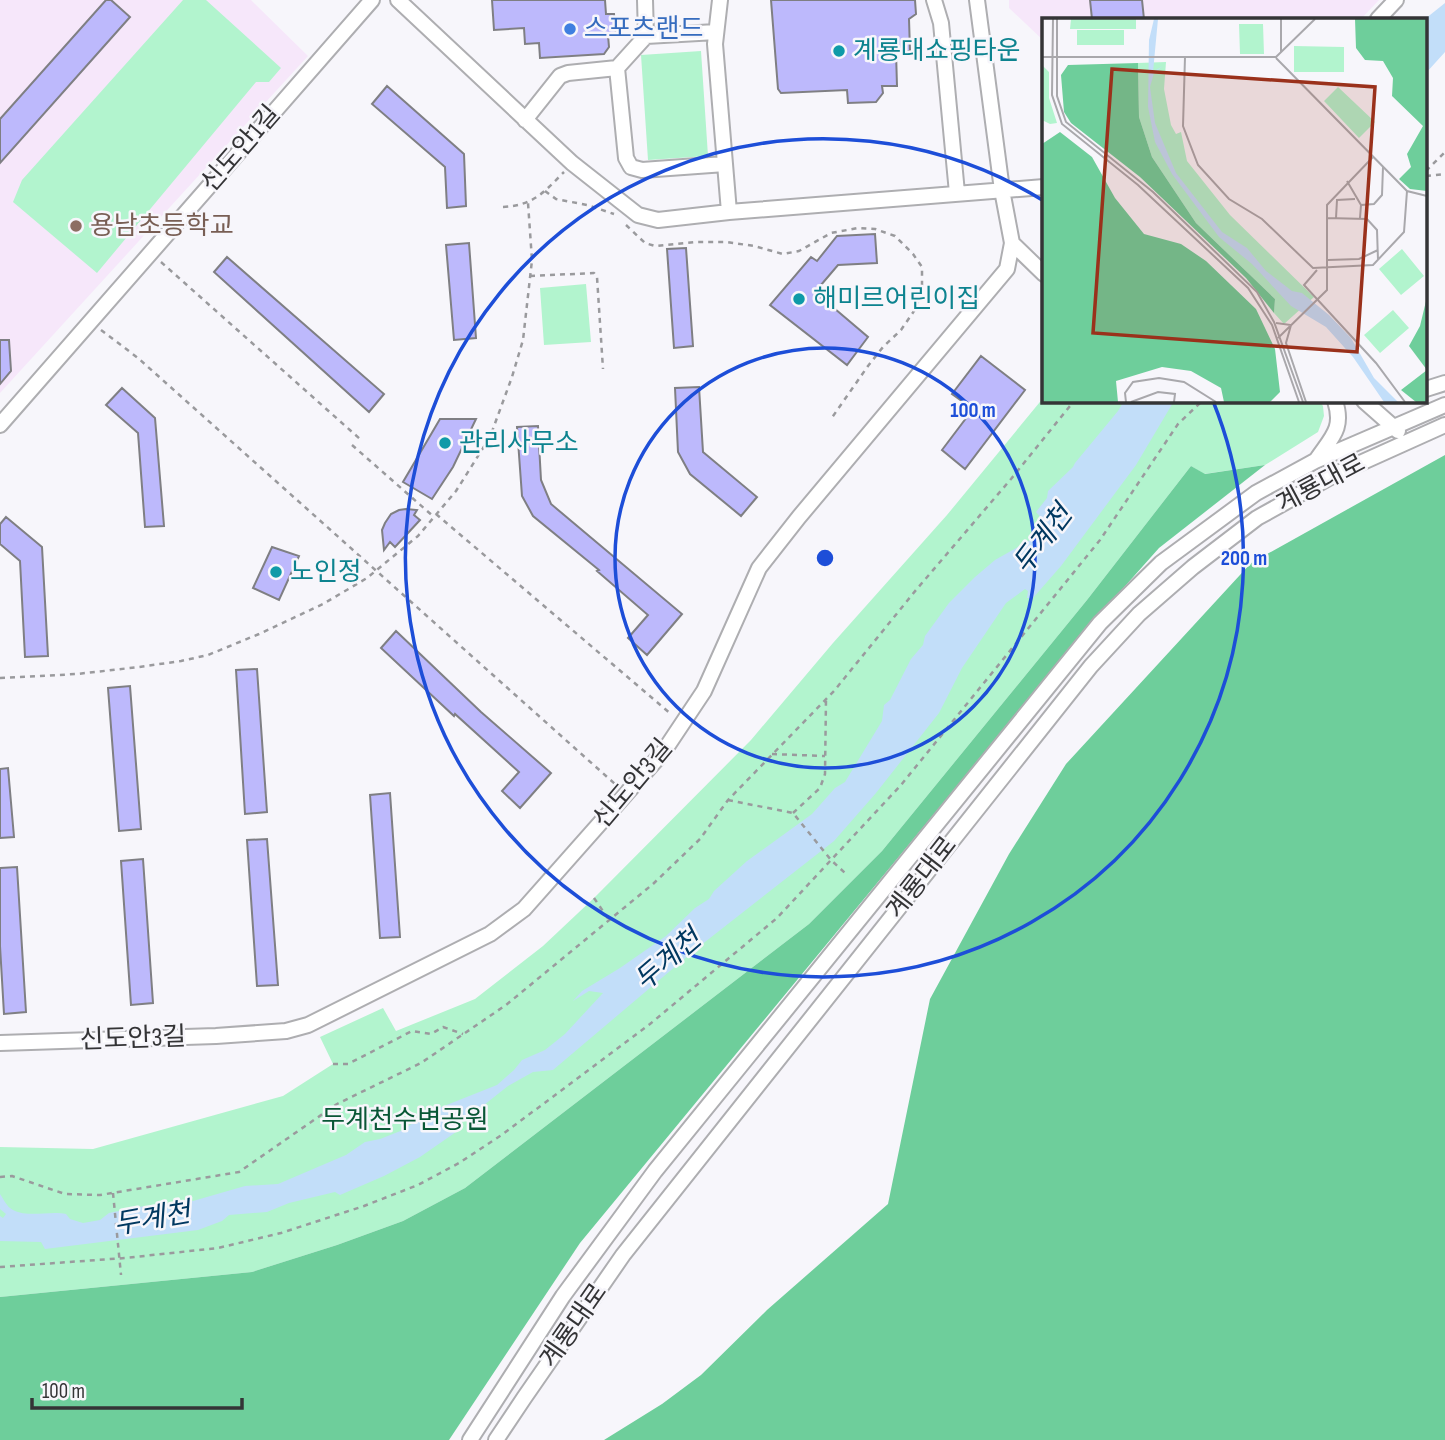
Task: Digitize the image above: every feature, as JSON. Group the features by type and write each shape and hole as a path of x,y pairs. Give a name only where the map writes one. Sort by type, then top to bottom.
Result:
{"street":[{"name":"신도안1길","path":"0,425 372,0"},
{"path":"398,0 572,163 638,215 658,220 1042,187"},
{"path":"525,120 560,76 617,68 646,36 645,0"},
{"path":"720,0 715,44 729,212"},
{"path":"934,0 941,23 957,193"},
{"path":"977,0 1002,190"},
{"path":"1379,18 1396,0"},
{"path":"646,36 716,32"},
{"path":"617,68 626,158 631,167 642,170 725,164"},
{"name":"신도안3길","path":"0,1043 286,1031 307,1025 490,934 524,909 664,751 704,691 759,568 1007,269 1012,243 1002,190"},
{"path":"1012,243 1042,272"},
{"path":"1428,388 1445,383"},
{"path":"1315,461 1338,428 1335,402"},
{"path":"1365,402 1394,428 1411,439"},
{"name":"계룡대로","path":"470,1440 563,1296 655,1171 1100,623 1161,563 1256,493 1315,461 1445,405"},
{"name":"계룡대로","path":"496,1440 623,1255 1091,666 1139,614 1193,567 1257,518 1336,474 1445,425"}],"path":[{"path":"1428,169 1445,152"},
{"path":"503,207 528,203 545,191 572,163"},
{"path":"545,191 556,199 614,214"},
{"path":"0,678 139,667 208,654 323,604 367,579 418,536 456,491 490,437 512,377 523,340 532,260 528,203"},
{"path":"624,223 645,243 654,246 727,242 783,254 799,251 831,233 858,228 875,229 895,236 922,267 922,292 914,311 901,330 883,346 831,419"},
{"path":"151,253 360,439"},
{"path":"530,276 594,273 597,277 603,369"},
{"path":"90,321 138,358 626,793"},
{"path":"0,1177 12,1176 65,1194 100,1195 239,1172 337,1104 421,1063 506,1005 653,884 701,839 728,800 825,699 1073,402"},
{"path":"0,1268 218,1248 281,1233 418,1185 503,1134 650,1024 777,918 910,775 1100,540 1178,424 1203,402"},
{"path":"352,445 635,682 681,724"},
{"path":"793,813 820,788 825,774 825,699"},
{"path":"772,754 825,756"},
{"path":"728,800 793,813 845,873"},
{"path":"594,898 609,920"},
{"path":"333,1064 348,1064 412,1031 431,1034 443,1027 463,1034"},
{"path":"113,1193 121,1275"}],"shaded area":[{"name":"용남초등학교","path":"0,0 251,0 308,56 0,393"},
{"path":"1009,0 1379,0 1362,18 1042,18 1042,39 1009,8"}],"green space":[{"path":"183,0 206,0 281,68 269,82 256,82 97,273 13,202 22,180"},
{"path":"701,51 708,156 648,160 641,55"},
{"path":"586,284 591,342 544,345 540,288"},
{"name":"두계천수변공원","path":"1042,399 1042,402 1320,402 1323,406 1324,416 1318,432 1265,465 1204,474 1191,466 1087,600 882,851 809,924 465,1188 403,1221 252,1272 0,1297 0,1147 93,1149 283,1096 333,1064 320,1037 383,1008 396,1031 475,999 543,946 751,740 947,515"},
{"path":"1445,455 1445,1440 604,1440 662,1404 701,1375 767,1310 888,1204 930,999 1009,854 1066,764 1251,563"},
{"path":"1265,465 1159,548 1086,630 580,1243 449,1440 0,1440 0,1297 252,1272 403,1221 465,1188 809,924 882,851 1087,600 1191,466 1205,474"}],"water":[{"path":"1445,3 1445,52 1428,71 1428,18"},
{"name":"두계천","path":"1123,402 1173,402 1136,465 1061,566 1033,598 1027,598 1028,591 1025,589 1006,603 962,668 939,713 876,793 834,841 696,949 553,1070 533,1072 508,1086 460,1120 456,1132 420,1157 340,1195 335,1192 289,1203 267,1212 229,1215 222,1221 198,1230 45,1249 41,1242 0,1241 0,1216 3,1218 6,1214 0,1209 0,1194 15,1211 29,1214 66,1214 70,1219 83,1223 100,1220 109,1213 138,1207 193,1201 245,1186 278,1184 346,1155 365,1142 403,1130 429,1112 497,1085 522,1060 545,1050 565,1034 603,993 589,991 573,1001 582,991 666,936 747,861 812,814 835,788 845,782 882,721 884,705 890,700 911,659 923,645 925,636 949,603 995,560 1032,539 1044,521 1036,512 1047,498 1048,491 1073,467"}],"building":[{"path":"106,0 111,0 130,17 0,163 0,119"},
{"name":"스포츠랜드","path":"492,0 605,0 606,14 614,14 616,35 608,35 609,47 604,54 540,58 539,43 525,44 524,28 494,30"},
{"name":"계룡대쇼핑타운","path":"771,0 915,0 916,14 909,19 910,51 896,52 897,86 882,86 883,93 876,102 848,103 847,90 781,93 778,89"},
{"path":"1090,0 1142,0 1144,18 1092,18"},
{"path":"387,86 464,154 466,206 447,208 445,167 372,104"},
{"name":"해미르어린이집","path":"875,234 877,263 838,265 815,292 868,337 847,365 770,305 811,257 817,261 837,236"},
{"path":"469,243 476,338 454,340 446,245"},
{"path":"686,248 693,346 674,348 667,249"},
{"path":"227,257 384,394 369,412 214,272"},
{"path":"0,340 9,340 11,371 0,384"},
{"path":"981,356 1025,390 965,469 942,450 973,409 952,394"},
{"path":"699,387 703,452 757,497 741,516 690,474 678,452 675,388"},
{"path":"122,388 155,418 164,526 145,527 138,433 106,405"},
{"name":"관리사무소","path":"440,419 476,419 453,467 432,499 403,482"},
{"path":"538,426 541,480 551,504 682,614 647,655 628,638 648,615 597,571 599,570 533,516 522,496 517,427"},
{"path":"406,509 417,510 414,515 420,520 395,547 390,542 384,550 382,530 385,523 391,514"},
{"path":"6,517 42,547 48,656 25,657 20,561 0,544 0,524"},
{"name":"노인정","path":"272,547 299,556 279,600 253,588"},
{"path":"396,631 481,712 551,773 520,808 502,791 519,772 381,648"},
{"path":"257,669 267,812 245,814 236,670"},
{"path":"130,686 141,829 119,831 108,688"},
{"path":"8,768 14,837 0,838 0,769"},
{"path":"390,793 400,937 380,938 370,795"},
{"path":"267,839 278,985 257,986 247,840"},
{"path":"143,859 153,1003 131,1005 121,861"},
{"path":"17,867 26,1012 4,1014 0,946 0,868"}],"place":[{"name":"스포츠랜드","path":"570,29"},
{"name":"계룡대쇼핑타운","path":"839,51"},
{"name":"용남초등학교","path":"76,226"},
{"name":"해미르어린이집","path":"799,299"},
{"name":"관리사무소","path":"445,443"},
{"name":"노인정","path":"276,572"}]}
